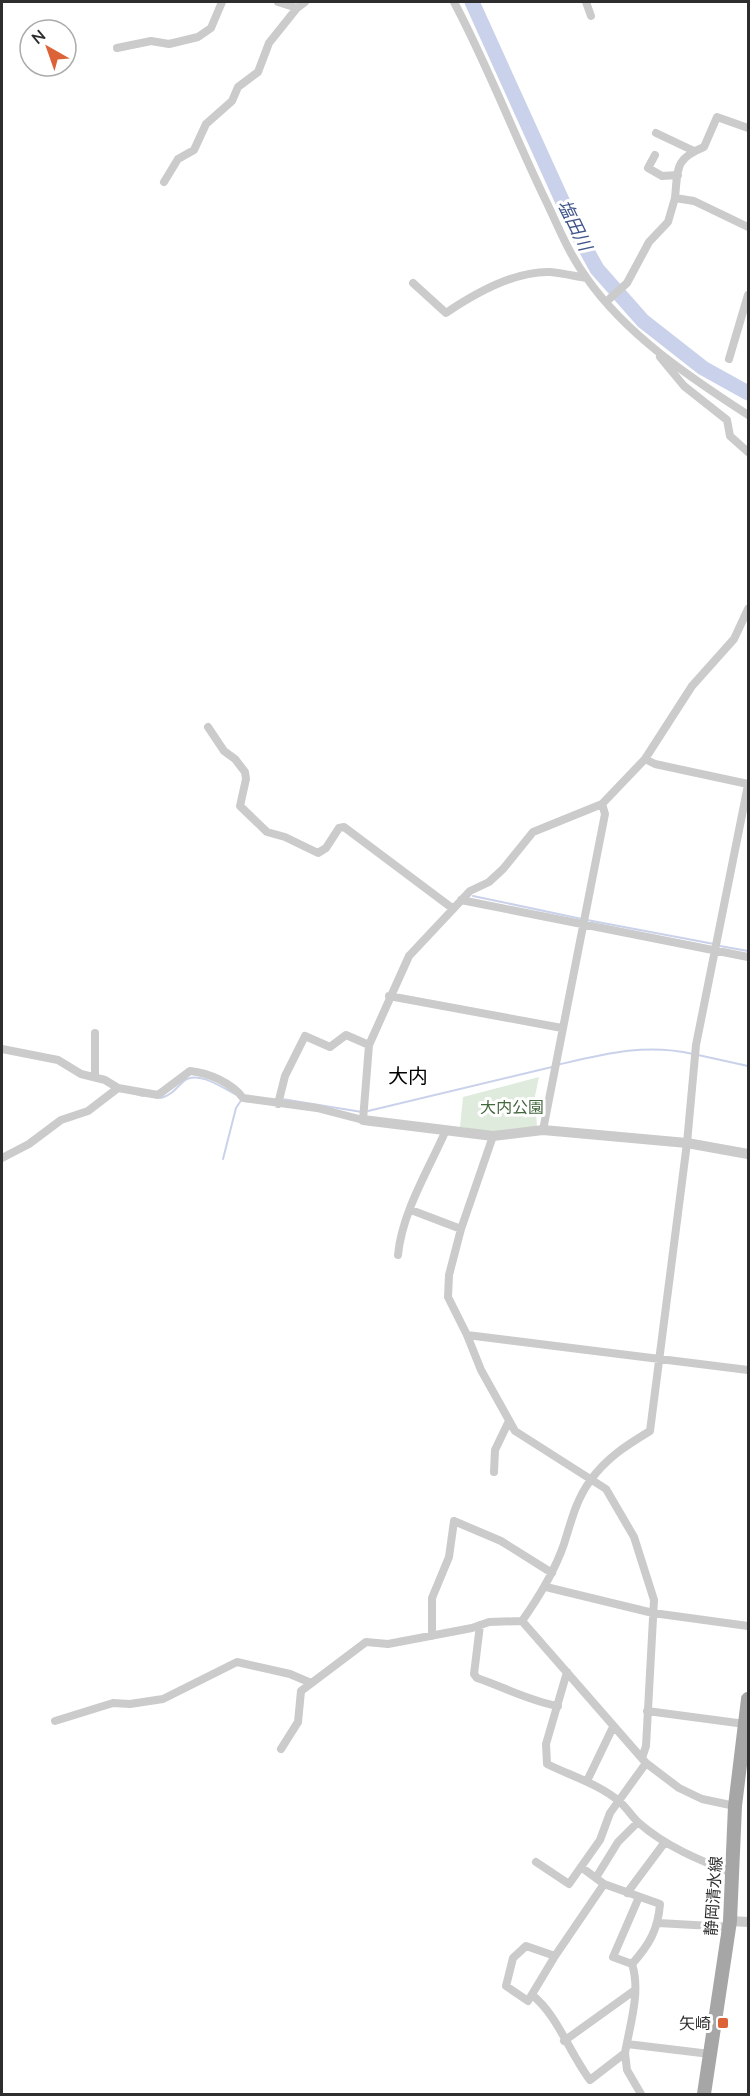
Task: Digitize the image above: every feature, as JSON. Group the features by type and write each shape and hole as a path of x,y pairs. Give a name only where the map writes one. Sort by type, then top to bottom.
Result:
{"main road":[{"name":"静岡清水線","path":"704,2094 730,1924 735,1806 748,1699"}],"street":[{"path":"117,48 151,41 169,44 198,37 210,28 222,2"},
{"path":"278,2 297,8"},
{"path":"164,182 178,159 194,150 206,124 232,101 238,87 258,72 269,43 297,8 305,2"},
{"path":"454,2 572,256 586,278 650,345 684,386 727,420 730,436 748,452"},
{"path":"586,2 591,16"},
{"path":"608,300 627,283 649,242 668,222 675,198 679,162 687,154 704,147 717,117 748,128"},
{"path":"656,133 694,151"},
{"path":"655,155 648,168 662,176 678,176"},
{"path":"675,198 694,201 748,227"},
{"path":"413,284 446,313 492,288 528,274 550,272 586,278"},
{"path":"729,359 748,295"},
{"path":"650,345 748,415"},
{"path":"363,1120 369,1045 389,996 409,956 452,908 503,869 532,832 602,804 645,759 692,686 735,639 748,609"},
{"path":"208,727 224,752 235,759 245,772 246,779 240,806 267,832 285,837 318,853 326,848 339,828 344,828 452,908"},
{"path":"522,1621 546,1587 564,1544 568,1522 590,1481 614,1454 650,1431 687,1143 693,1063 748,784 655,764 645,759"},
{"path":"543,1130 605,814 602,804"},
{"path":"461,900 748,957"},
{"path":"389,996 562,1029"},
{"path":"94,1033 95,1077"},
{"path":"278,1104 285,1076 305,1036 330,1047 346,1035 369,1045"},
{"path":"2,1049 58,1060 81,1074 95,1077 118,1089 158,1095 190,1071 199,1072 238,1091 243,1098 317,1108 363,1120 493,1136 543,1130 687,1143 748,1154"},
{"path":"2,1158 29,1144 61,1120 88,1111 118,1089"},
{"path":"398,1255 399,1242 411,1210 446,1130"},
{"path":"493,1136 461,1229 448,1275 448,1298 508,1423 523,1437 606,1489 628,1524 654,1600 644,1760 620,1802 610,1813 600,1840 569,1884 536,1862"},
{"path":"411,1210 461,1229"},
{"path":"467,1335 748,1370"},
{"path":"494,1472 495,1450 508,1423"},
{"path":"432,1636 432,1598 449,1557 454,1521 501,1541 552,1573"},
{"path":"546,1587 653,1613 748,1626"},
{"path":"282,1749 298,1722 301,1691 366,1642 388,1644 489,1622 522,1621"},
{"path":"522,1621 644,1760 679,1788 702,1799 735,1806"},
{"path":"480,1625 474,1674 477,1678 507,1688 532,1701 558,1706"},
{"path":"55,1721 113,1703 130,1704 163,1699 237,1662 290,1674 311,1683"},
{"path":"567,1672 546,1744 547,1764 575,1778 587,1781 620,1802 638,1822 665,1842 732,1873"},
{"path":"647,1711 745,1724"},
{"path":"587,1781 613,1727"},
{"path":"597,1876 618,1842 638,1822"},
{"path":"627,1893 665,1842"},
{"path":"581,1867 597,1876 604,1884 660,1904 658,1923 648,1946 632,1964"},
{"path":"555,1956 526,1947 513,1958 506,1986 528,2001 555,1956 604,1884"},
{"path":"632,1964 613,1957 639,1897"},
{"path":"658,1923 748,1922"},
{"path":"632,1964 636,1977 626,2048 627,2070 641,2094"},
{"path":"564,2041 635,1990"},
{"path":"532,1995 546,2005 564,2041 590,2080 626,2048 710,2054"}],"green space":[{"name":"大内公園","path":"539,1077 535,1096 537,1127 494,1132 460,1127 463,1097"}],"waterway":[{"name":"塩田川","path":"472,2 576,231 597,269 643,321 703,368 748,393"},
{"path":"473,896 582,919"},
{"path":"587,920 714,944"},
{"path":"720,946 748,951"},
{"path":"557,1065 625,1051 658,1050 693,1054"},
{"path":"698,1055 748,1066"},
{"path":"368,1111 552,1067"},
{"path":"161,1098 190,1078 210,1081 235,1094"},
{"path":"132,1093 143,1096"},
{"path":"223,1159 236,1108 242,1099"},
{"path":"282,1099 362,1112"}],"place":[{"name":"矢崎","path":"723,2023"}],"district":[{"name":"大内","path":"408,1075"}]}
